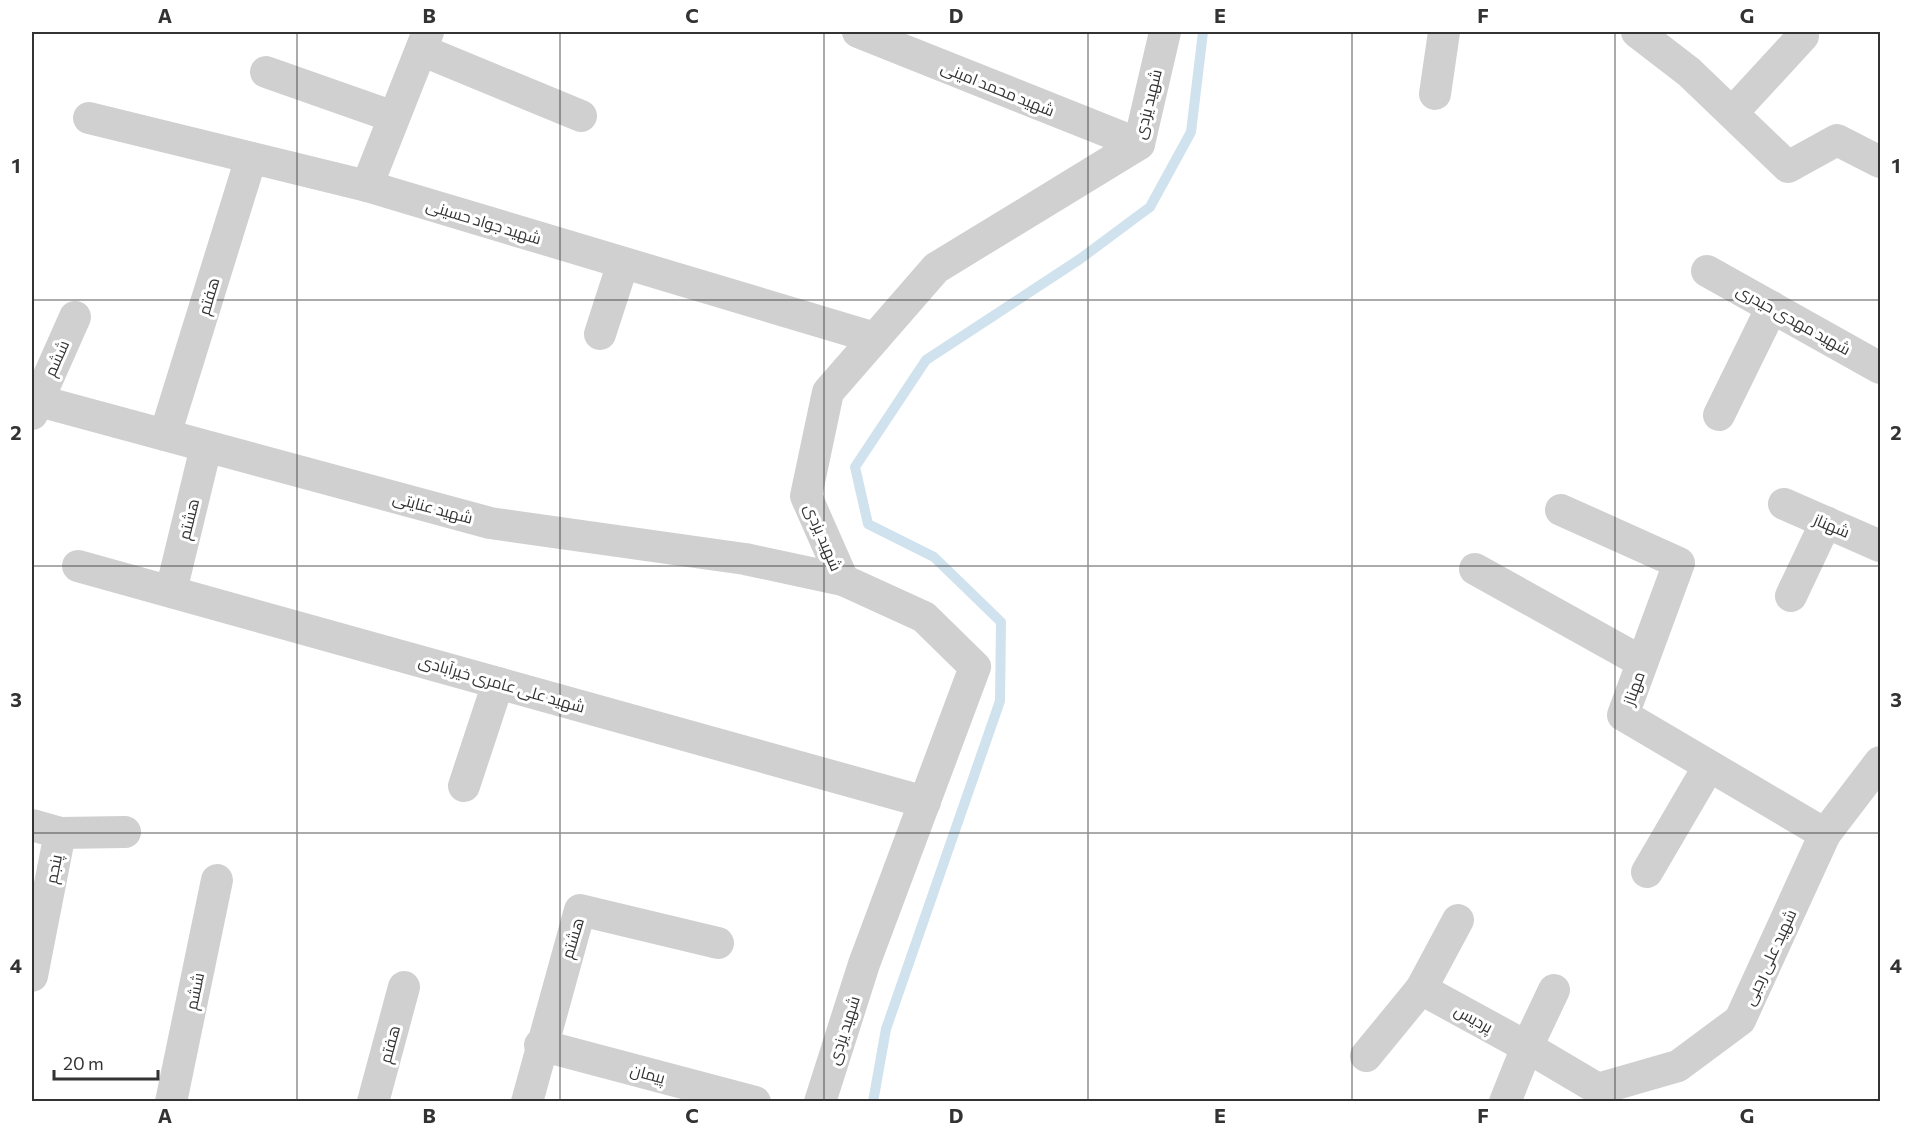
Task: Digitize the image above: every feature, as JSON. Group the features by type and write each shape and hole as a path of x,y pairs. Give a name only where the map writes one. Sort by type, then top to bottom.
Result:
{"street":[{"name":"شهید محمد امینی","path":"858,32 1139,144"},
{"name":"شهید یزدی","path":"820,1101 864,964 975,667 924,617 843,580 806,496 828,392 936,268 1139,144 1165,32"},
{"path":"1435,94 1444,32"},
{"path":"1637,32 1689,72 1788,167 1837,140 1881,162"},
{"path":"1732,113 1803,36"},
{"path":"367,186 425,41 581,116"},
{"path":"266,72 394,117"},
{"name":"شهید جواد حسینی","path":"89,118 367,186 875,338"},
{"name":"هفتم","path":"165,435 251,158"},
{"path":"600,334 623,262"},
{"name":"شهید مهدی حیدری","path":"1707,271 1881,368"},
{"path":"1719,415 1772,307"},
{"name":"ششم","path":"34,404 75,317"},
{"name":"شهید عنایتی","path":"34,404 165,435 490,523 745,559 843,580"},
{"name":"هشتم","path":"171,591 206,447"},
{"name":"شهناز","path":"1784,504 1881,546"},
{"name":"مهناز","path":"1561,510 1678,563 1623,715 1825,834"},
{"path":"1791,596 1826,522"},
{"name":"شهید علی عامری خیرآبادی","path":"78,566 925,802"},
{"path":"1475,569 1642,662"},
{"path":"464,786 498,682"},
{"name":"شهید علی رجبی","path":"1527,1047 1598,1089 1678,1066 1740,1020 1825,834 1881,762"},
{"path":"1647,872 1709,766"},
{"path":"46,829 125,831"},
{"name":"پنجم","path":"32,976 46,829"},
{"name":"ششم","path":"171,1101 218,880"},
{"name":"هشتم","path":"527,1101 540,1045 580,910 718,943"},
{"path":"1366,1056 1421,989 1458,920"},
{"name":"هفتم","path":"373,1101 404,987"},
{"name":"پردیس","path":"1421,989 1527,1047"},
{"path":"1505,1101 1554,990"},
{"name":"پیمان","path":"540,1045 755,1101"}],"waterway":[{"path":"873,1102 886,1029 1000,701 1001,622 934,557 868,524 855,467 926,360 1080,259 1150,207 1191,132 1203,32"}]}
